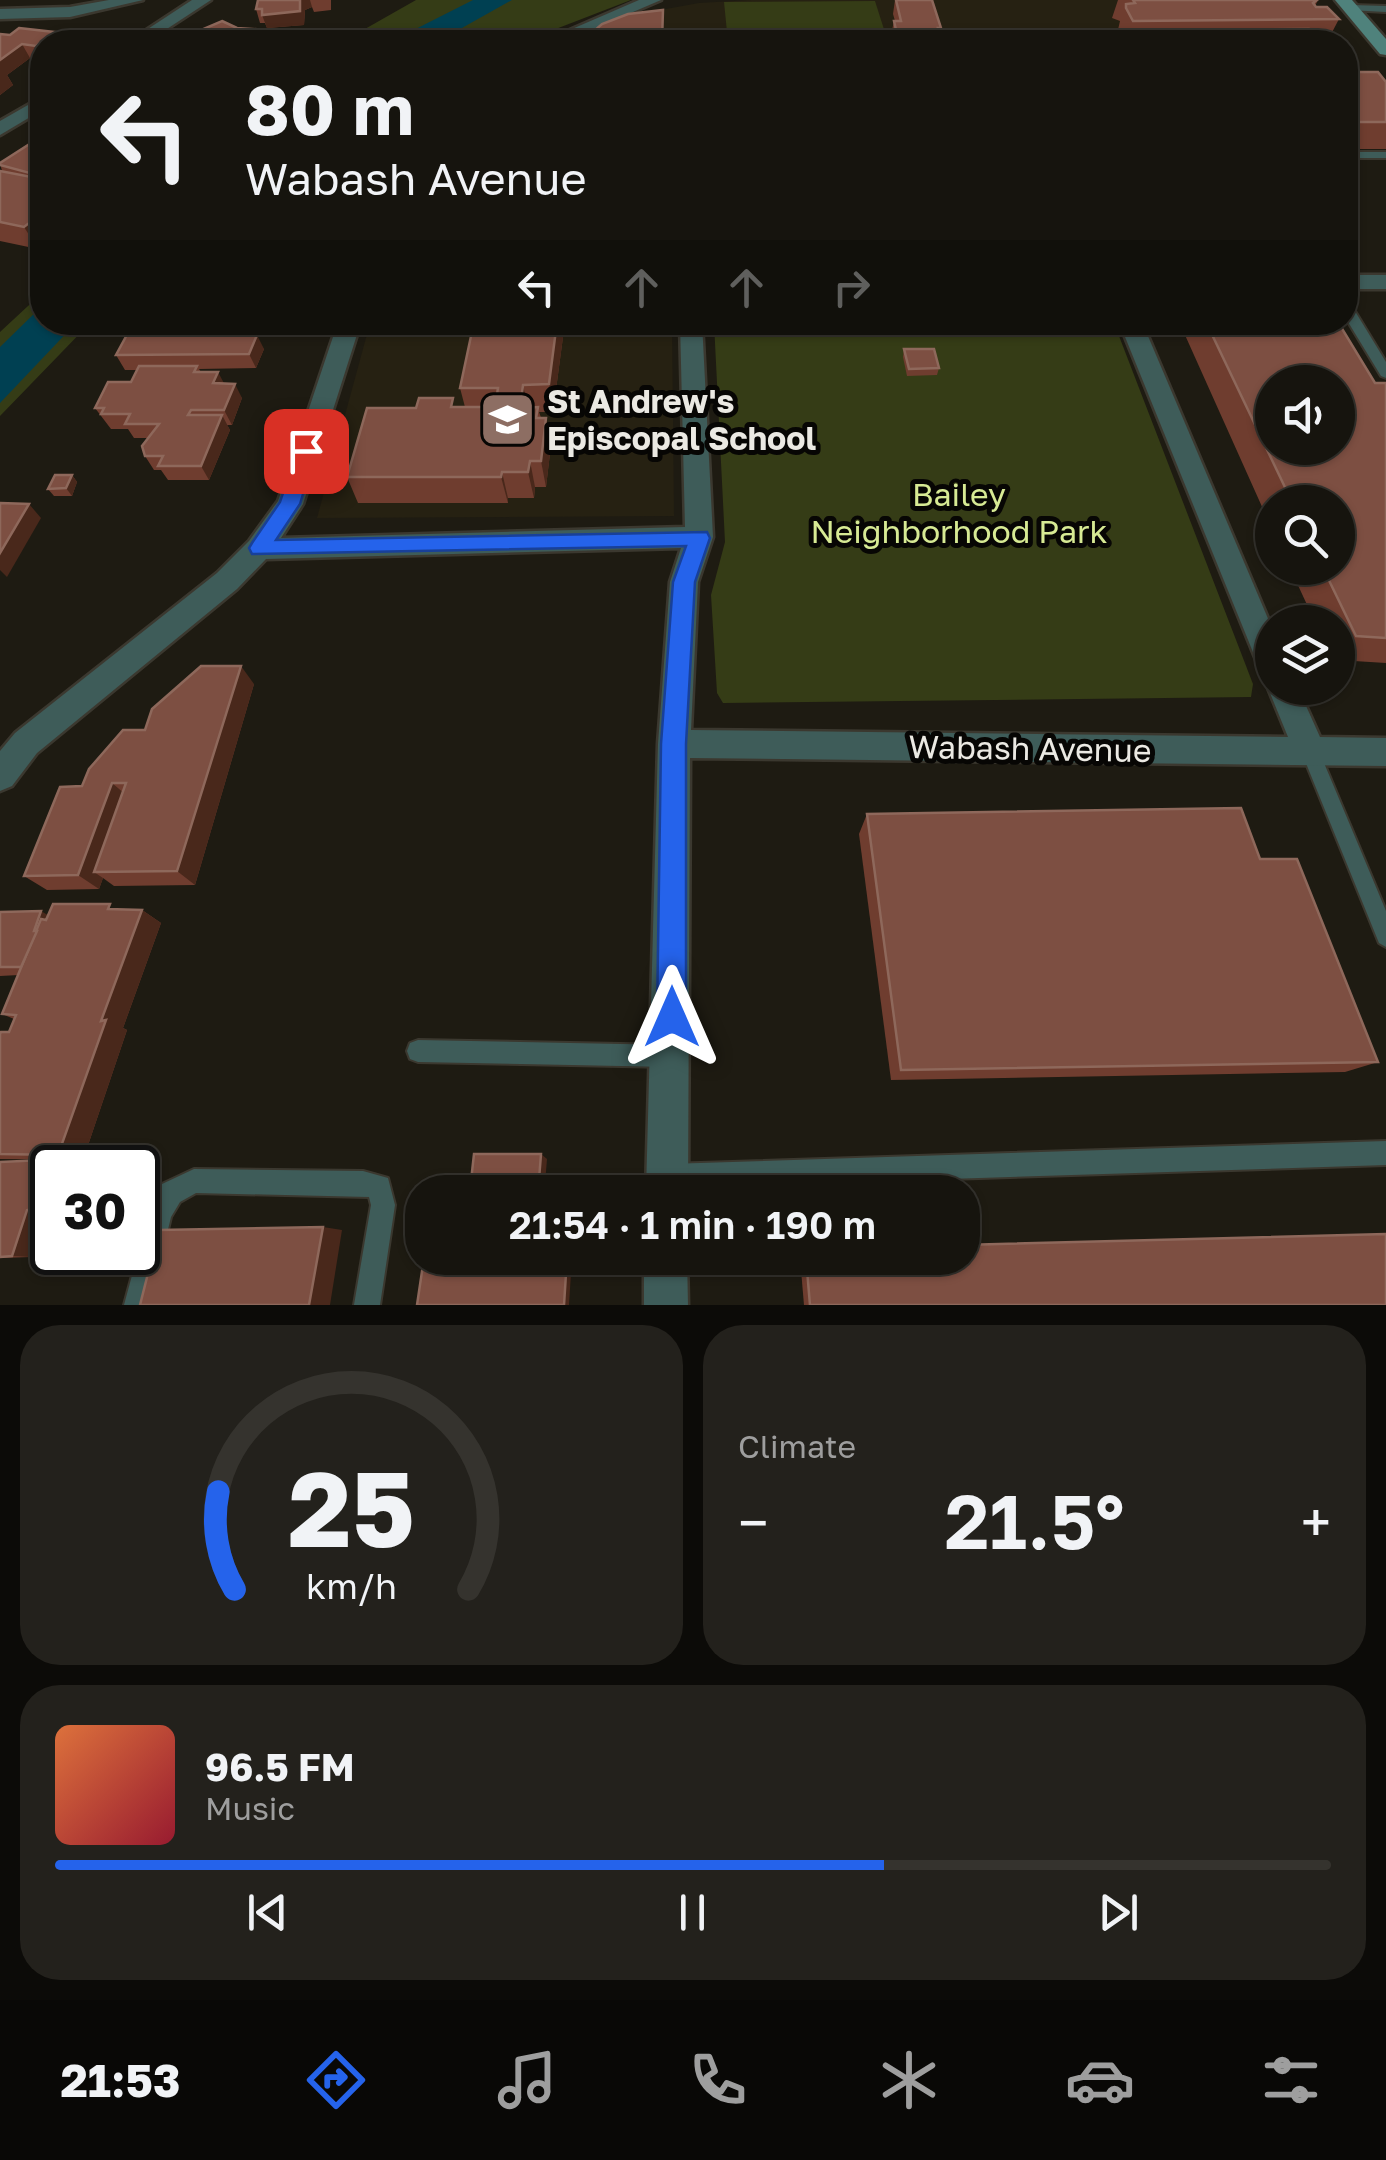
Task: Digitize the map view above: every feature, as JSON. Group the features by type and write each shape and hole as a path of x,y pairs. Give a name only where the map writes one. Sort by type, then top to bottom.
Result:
{"street":[{"path":"0,14 70,12 134,0"},
{"path":"146,30 203,0"},
{"path":"579,30 653,0"},
{"path":"1352,10 1386,50"},
{"path":"70,12 98,22"},
{"path":"0,129 30,110"},
{"path":"1358,281 1386,282"},
{"path":"0,776 26,743 227,581 259,548 290,504 346,335"},
{"path":"667,1175 674,744 684,582 700,538 692,335"},
{"path":"1135,335 1255,621"},
{"path":"259,548 700,538"},
{"path":"1290,705 1310,751"},
{"name":"Wabash Avenue","path":"674,744 1386,752"},
{"path":"666,1275 666,1305"}],"lane":[{"path":"1352,10 1386,8"},
{"path":"1352,10 1386,20"},
{"path":"1358,155 1386,155"},
{"path":"1358,327 1386,373"},
{"path":"1310,751 1386,936"},
{"path":"418,1050 671,1056"},
{"path":"876,1175 1386,1153"},
{"path":"137,1305 160,1214 171,1193 194,1181 363,1183 379,1187 383,1205 367,1305"}],"shaded area":[{"path":"1307,0 1331,30 604,30 655,11 699,3"},
{"name":"St Andrew's Episcopal School","path":"367,335 672,335 674,516 317,518"}],"green space":[{"path":"416,0 631,0 553,30 363,30"},
{"path":"875,1 884,30 727,30 724,2"},
{"path":"30,304 30,335 78,335 0,416 0,332"},
{"name":"Bailey Neighborhood Park","path":"715,335 1119,335 1253,684 1251,697 723,703 717,693 711,595 725,542"}],"water":[{"path":"473,0 512,0 458,30 414,30"},
{"path":"30,318 30,335 65,335 0,403 0,347"}],"building":[{"path":"258,0 300,0 300,11 262,15 262,9 256,9"},
{"path":"896,0 932,0 941,28 896,30 894,21 901,21"},
{"path":"1133,0 1317,0 1313,3 1316,7 1327,7 1339,19 1133,21 1126,4 1135,3"},
{"path":"663,10 662,30 595,30 628,14"},
{"path":"222,21 237,28 268,30 201,30"},
{"path":"19,28 36,30 30,30 30,45 22,44 0,60 0,34 10,35"},
{"path":"1309,29 1310,30 1177,30"},
{"path":"1358,72 1378,72 1386,82 1386,122 1358,122"},
{"path":"30,144 30,173 0,163"},
{"path":"0,171 30,177 30,222 24,227 0,222"},
{"path":"127,335 257,335 249,354 116,355"},
{"path":"471,335 555,335 549,384 523,385 520,408 538,407 536,418 546,418 541,461 530,461 528,472 502,472 501,477 347,477 367,408 416,408 419,398 453,398 451,407 495,407 498,388 460,388"},
{"path":"1212,335 1346,335 1375,383 1386,383 1386,638 1356,636 1355,605 1341,605 1331,585 1355,585 1355,485 1284,485 1274,465 1355,465 1355,365 1255,365 1255,425"},
{"path":"904,349 934,349 939,368 909,369"},
{"path":"139,366 197,366 194,372 218,372 213,383 235,384 224,410 191,410 188,415 222,415 201,466 158,466 163,456 145,456 142,446 159,424 125,424 130,414 101,414 104,408 95,408 108,382 131,382"},
{"path":"55,475 72,475 66,488 48,489"},
{"path":"0,503 29,504 0,553"},
{"path":"201,666 241,666 177,871 94,872 126,783 112,783 78,875 24,876 60,787 82,786 89,769 123,730 145,730 152,709"},
{"path":"1241,808 1260,859 1297,859 1378,1062 901,1070 867,814"},
{"path":"53,904 110,904 108,909 142,910 62,1145 30,1145 30,1155 0,1154 0,1034 9,1032 16,1015 2,1014 41,919 46,920"},
{"path":"41,911 21,967 0,967 0,912"},
{"path":"474,1154 541,1154 539,1175 472,1175"},
{"path":"30,1161 30,1210 12,1256 0,1257 0,1162"},
{"path":"323,1227 309,1305 140,1305 148,1275 160,1275 160,1230"},
{"path":"1386,1234 1386,1305 810,1305 807,1275 980,1275 980,1245"},
{"path":"421,1275 566,1275 564,1305 417,1305"}],"place":[{"name":"St Andrew's Episcopal School","path":"508,419"}],"route":[{"path":"306,451 290,504 259,548 700,538 684,582 674,744 672,1017"}]}
